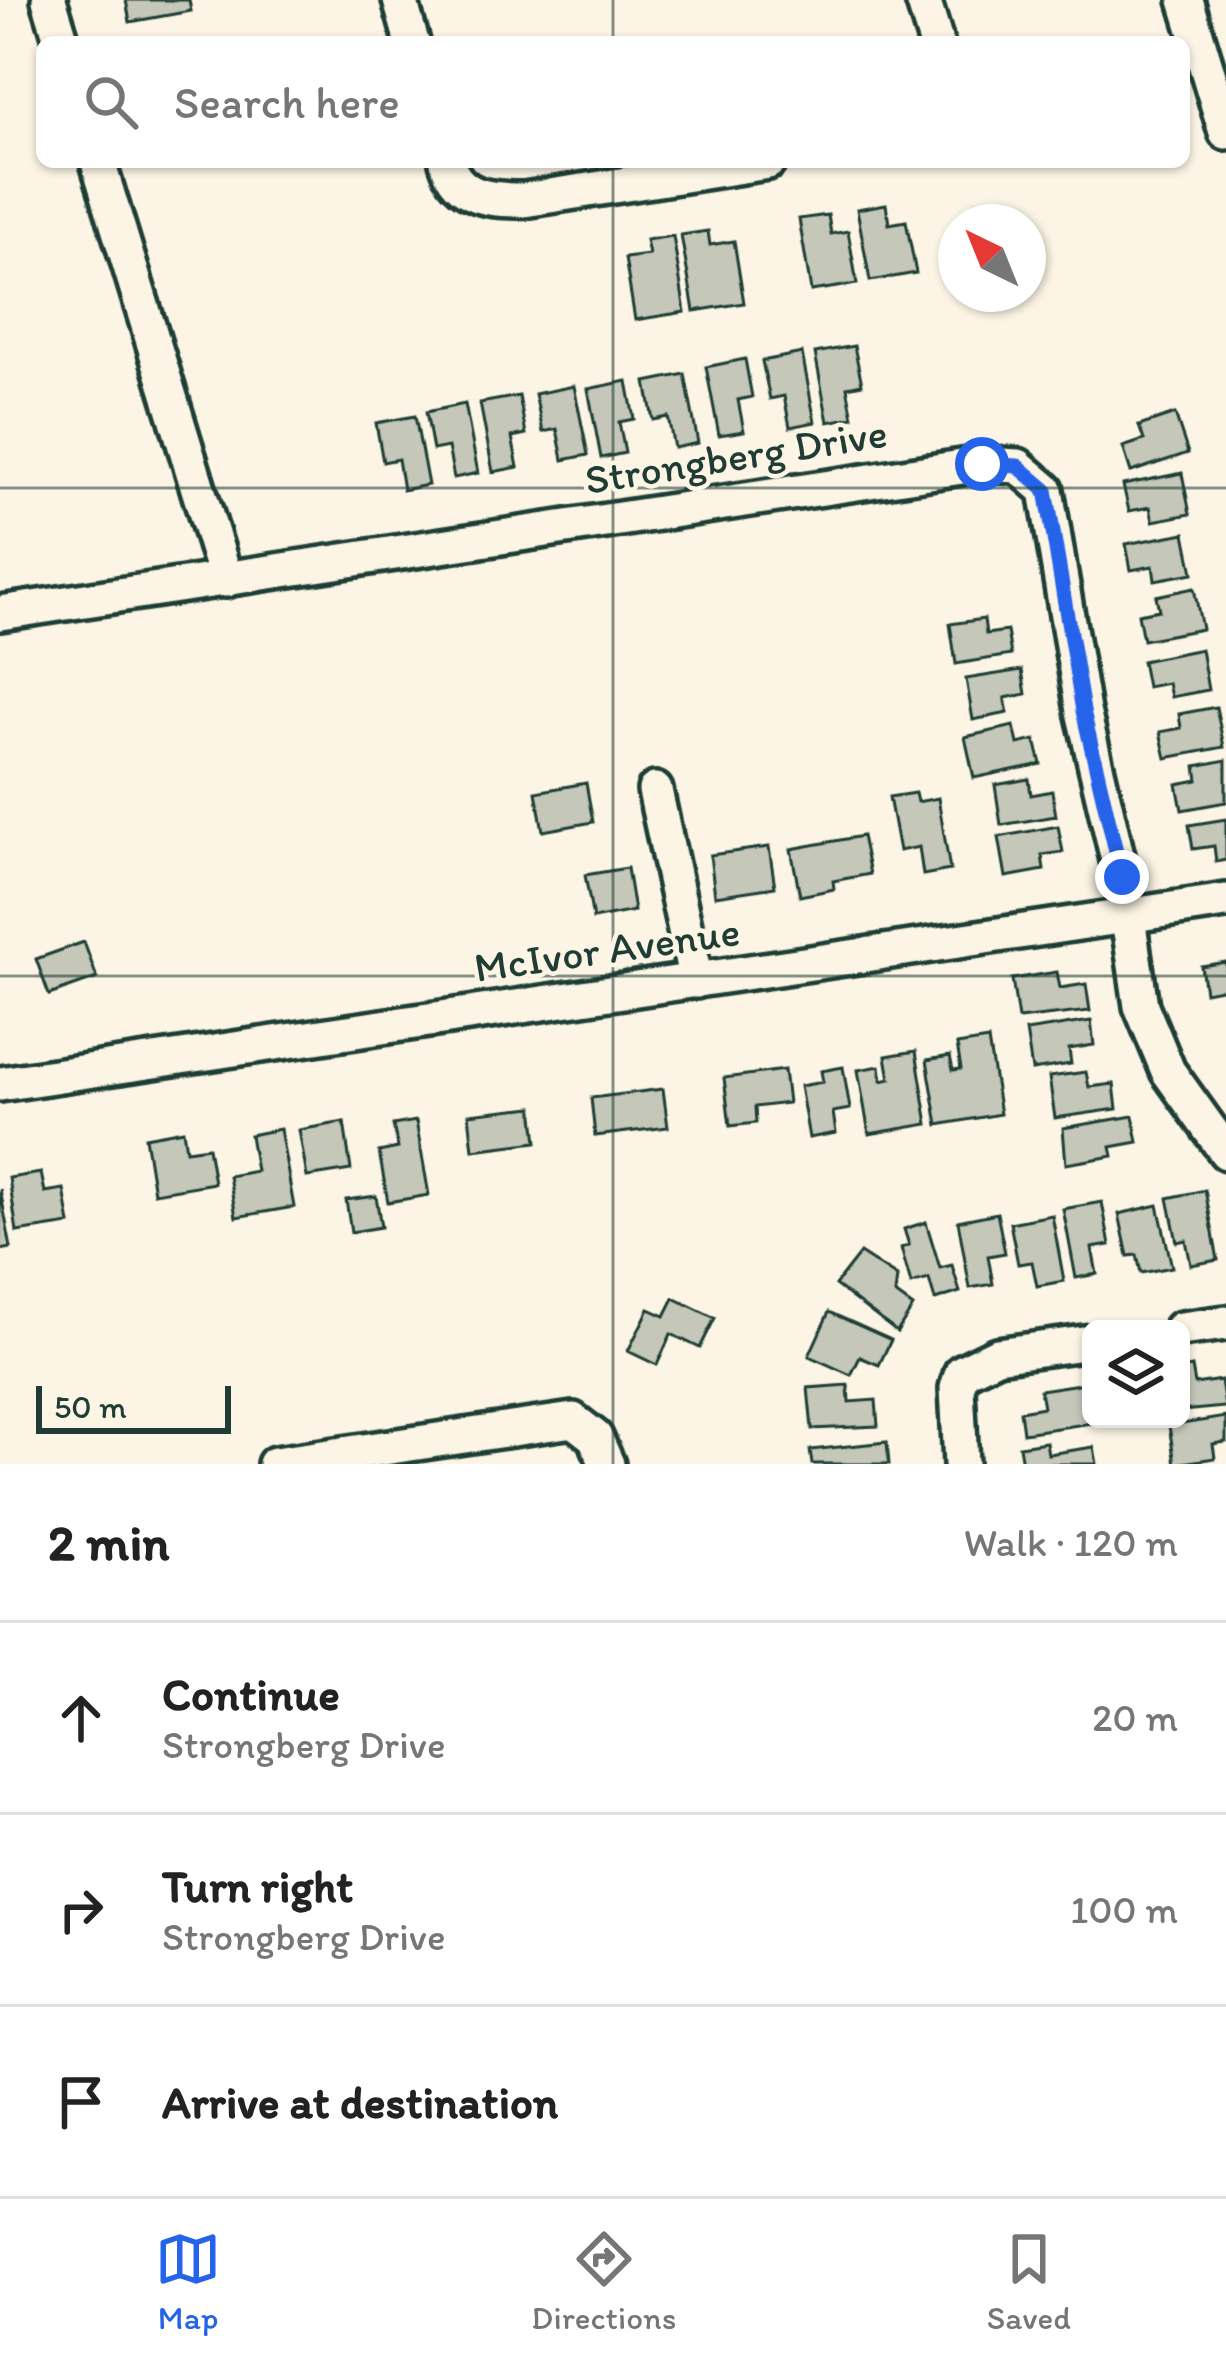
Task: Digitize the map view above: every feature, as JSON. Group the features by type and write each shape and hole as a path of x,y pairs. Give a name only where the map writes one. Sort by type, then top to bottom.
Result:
{"street":[{"path":"49,0 60,36"},
{"path":"400,0 410,36"},
{"path":"923,0 934,36"},
{"path":"1186,0 1226,132"},
{"path":"100,168 226,580"},
{"path":"451,168 468,193 491,200 524,200 729,168"},
{"name":"Strongberg Drive","path":"0,613 982,464 1018,466 1046,490 1083,711 1108,805 1141,1006 1168,1070 1226,1152"},
{"path":"655,790 696,981"},
{"name":"McIvor Avenue","path":"0,1084 1226,902"},
{"path":"1190,1328 1226,1323"},
{"path":"961,1464 957,1388 962,1372 998,1355 1082,1343"},
{"path":"275,1464 573,1420 595,1437 607,1464"}],"building":[{"path":"126,0 189,0 191,11 130,22"},
{"path":"886,204 889,224 906,221 916,273 870,281 857,209"},
{"path":"828,215 831,234 848,231 857,284 811,291 799,219"},
{"path":"708,231 710,245 734,241 744,303 694,311 681,235"},
{"path":"673,236 685,312 635,320 625,258 649,255 646,240"},
{"path":"854,346 862,384 847,387 853,417 828,422 815,353"},
{"path":"802,353 815,422 790,427 784,396 770,399 762,361"},
{"path":"745,359 752,397 738,400 744,431 719,435 706,367"},
{"path":"685,374 698,443 674,448 668,417 653,420 646,382"},
{"path":"627,381 634,419 619,422 625,453 601,458 588,389"},
{"path":"574,386 588,455 563,460 557,429 543,432 535,394"},
{"path":"519,396 526,434 512,437 518,467 493,472 480,403"},
{"path":"465,404 478,473 454,478 448,447 433,450 426,412"},
{"path":"1175,414 1188,453 1131,472 1123,447 1144,440 1139,426"},
{"path":"415,416 428,485 403,490 398,459 383,462 376,423"},
{"path":"1182,473 1190,514 1153,521 1150,507 1129,511 1123,485"},
{"path":"1185,533 1193,573 1155,580 1153,566 1131,570 1126,544"},
{"path":"1194,588 1202,629 1143,640 1138,614 1159,610 1156,596"},
{"path":"984,619 986,634 1007,631 1011,655 956,664 950,624"},
{"path":"1201,649 1208,690 1171,697 1168,683 1147,687 1142,661"},
{"path":"1022,670 1026,694 1005,698 1008,713 973,720 966,679"},
{"path":"1216,707 1224,747 1166,758 1160,732 1181,728 1179,714"},
{"path":"1014,726 1018,744 1035,740 1041,764 974,778 965,737"},
{"path":"1226,760 1226,802 1182,810 1177,784 1198,780 1196,766"},
{"path":"1029,779 1031,795 1052,791 1056,816 1001,825 995,785"},
{"path":"586,783 593,822 543,831 536,792"},
{"path":"915,793 917,802 938,798 950,870 923,875 919,847 899,851 889,797"},
{"path":"1226,819 1226,860 1216,862 1214,846 1193,849 1189,825"},
{"path":"1058,826 1063,852 1042,855 1044,870 1006,877 999,837"},
{"path":"862,836 870,874 833,881 834,889 800,896 791,849"},
{"path":"769,847 775,887 715,896 710,855"},
{"path":"627,868 634,911 593,919 585,875"},
{"path":"84,942 97,978 49,995 36,959"},
{"path":"1226,962 1226,988 1205,992 1201,966"},
{"path":"1057,972 1060,988 1086,984 1090,1011 1018,1019 1012,979"},
{"path":"1091,1021 1094,1045 1069,1049 1071,1064 1032,1070 1026,1031"},
{"path":"988,1040 1000,1114 938,1125 927,1060 950,1056 953,1070 961,1069 957,1045"},
{"path":"916,1051 928,1124 869,1134 858,1070 880,1066 882,1081 890,1079 886,1056"},
{"path":"843,1067 850,1109 833,1112 836,1133 809,1138 800,1086 823,1082 821,1071"},
{"path":"784,1070 788,1103 755,1107 756,1123 730,1126 724,1078"},
{"path":"1086,1072 1089,1087 1114,1084 1117,1109 1055,1118 1049,1077"},
{"path":"663,1089 668,1127 595,1136 591,1098"},
{"path":"533,1107 537,1142 473,1150 469,1114"},
{"path":"1133,1116 1138,1142 1111,1147 1113,1156 1066,1164 1063,1128"},
{"path":"416,1121 429,1195 388,1202 379,1152 398,1148 393,1125"},
{"path":"344,1122 351,1170 307,1177 299,1130"},
{"path":"280,1129 294,1207 236,1217 229,1176 256,1171 250,1135"},
{"path":"183,1130 186,1150 208,1147 214,1183 154,1193 145,1137"},
{"path":"41,1173 45,1192 64,1189 70,1224 17,1232 9,1178"},
{"path":"0,1189 11,1248 0,1250"},
{"path":"1205,1190 1218,1260 1191,1265 1186,1240 1177,1242 1168,1198"},
{"path":"376,1196 381,1227 351,1232 346,1200"},
{"path":"1102,1202 1110,1245 1092,1248 1097,1274 1076,1278 1063,1209"},
{"path":"1158,1205 1172,1267 1141,1273 1137,1255 1128,1256 1119,1214"},
{"path":"997,1213 1005,1253 988,1256 993,1284 970,1288 958,1221"},
{"path":"1052,1215 1064,1281 1037,1286 1032,1262 1018,1264 1010,1223"},
{"path":"926,1222 940,1268 952,1265 960,1292 935,1300 929,1279 911,1284 901,1248 909,1245 904,1229"},
{"path":"860,1253 897,1277 895,1294 913,1307 897,1332 835,1285"},
{"path":"674,1298 715,1318 700,1348 671,1334 657,1365 628,1351 649,1309 665,1316"},
{"path":"829,1312 891,1340 879,1365 860,1357 851,1375 809,1356"},
{"path":"1190,1367 1195,1384 1221,1380 1225,1407 1190,1410"},
{"path":"1082,1384 1082,1424 1023,1433 1020,1411 1043,1407 1040,1390"},
{"path":"848,1385 849,1402 876,1400 878,1426 812,1429 808,1388"},
{"path":"1226,1417 1226,1442 1213,1444 1215,1458 1175,1464 1169,1428 1190,1428 1190,1423"},
{"path":"887,1442 889,1464 812,1464 810,1450"},
{"path":"1046,1442 1048,1454 1094,1447 1097,1464 1022,1464 1019,1446"}],"route":[{"path":"982,464 1018,466 1046,490 1083,711 1122,877"}]}
